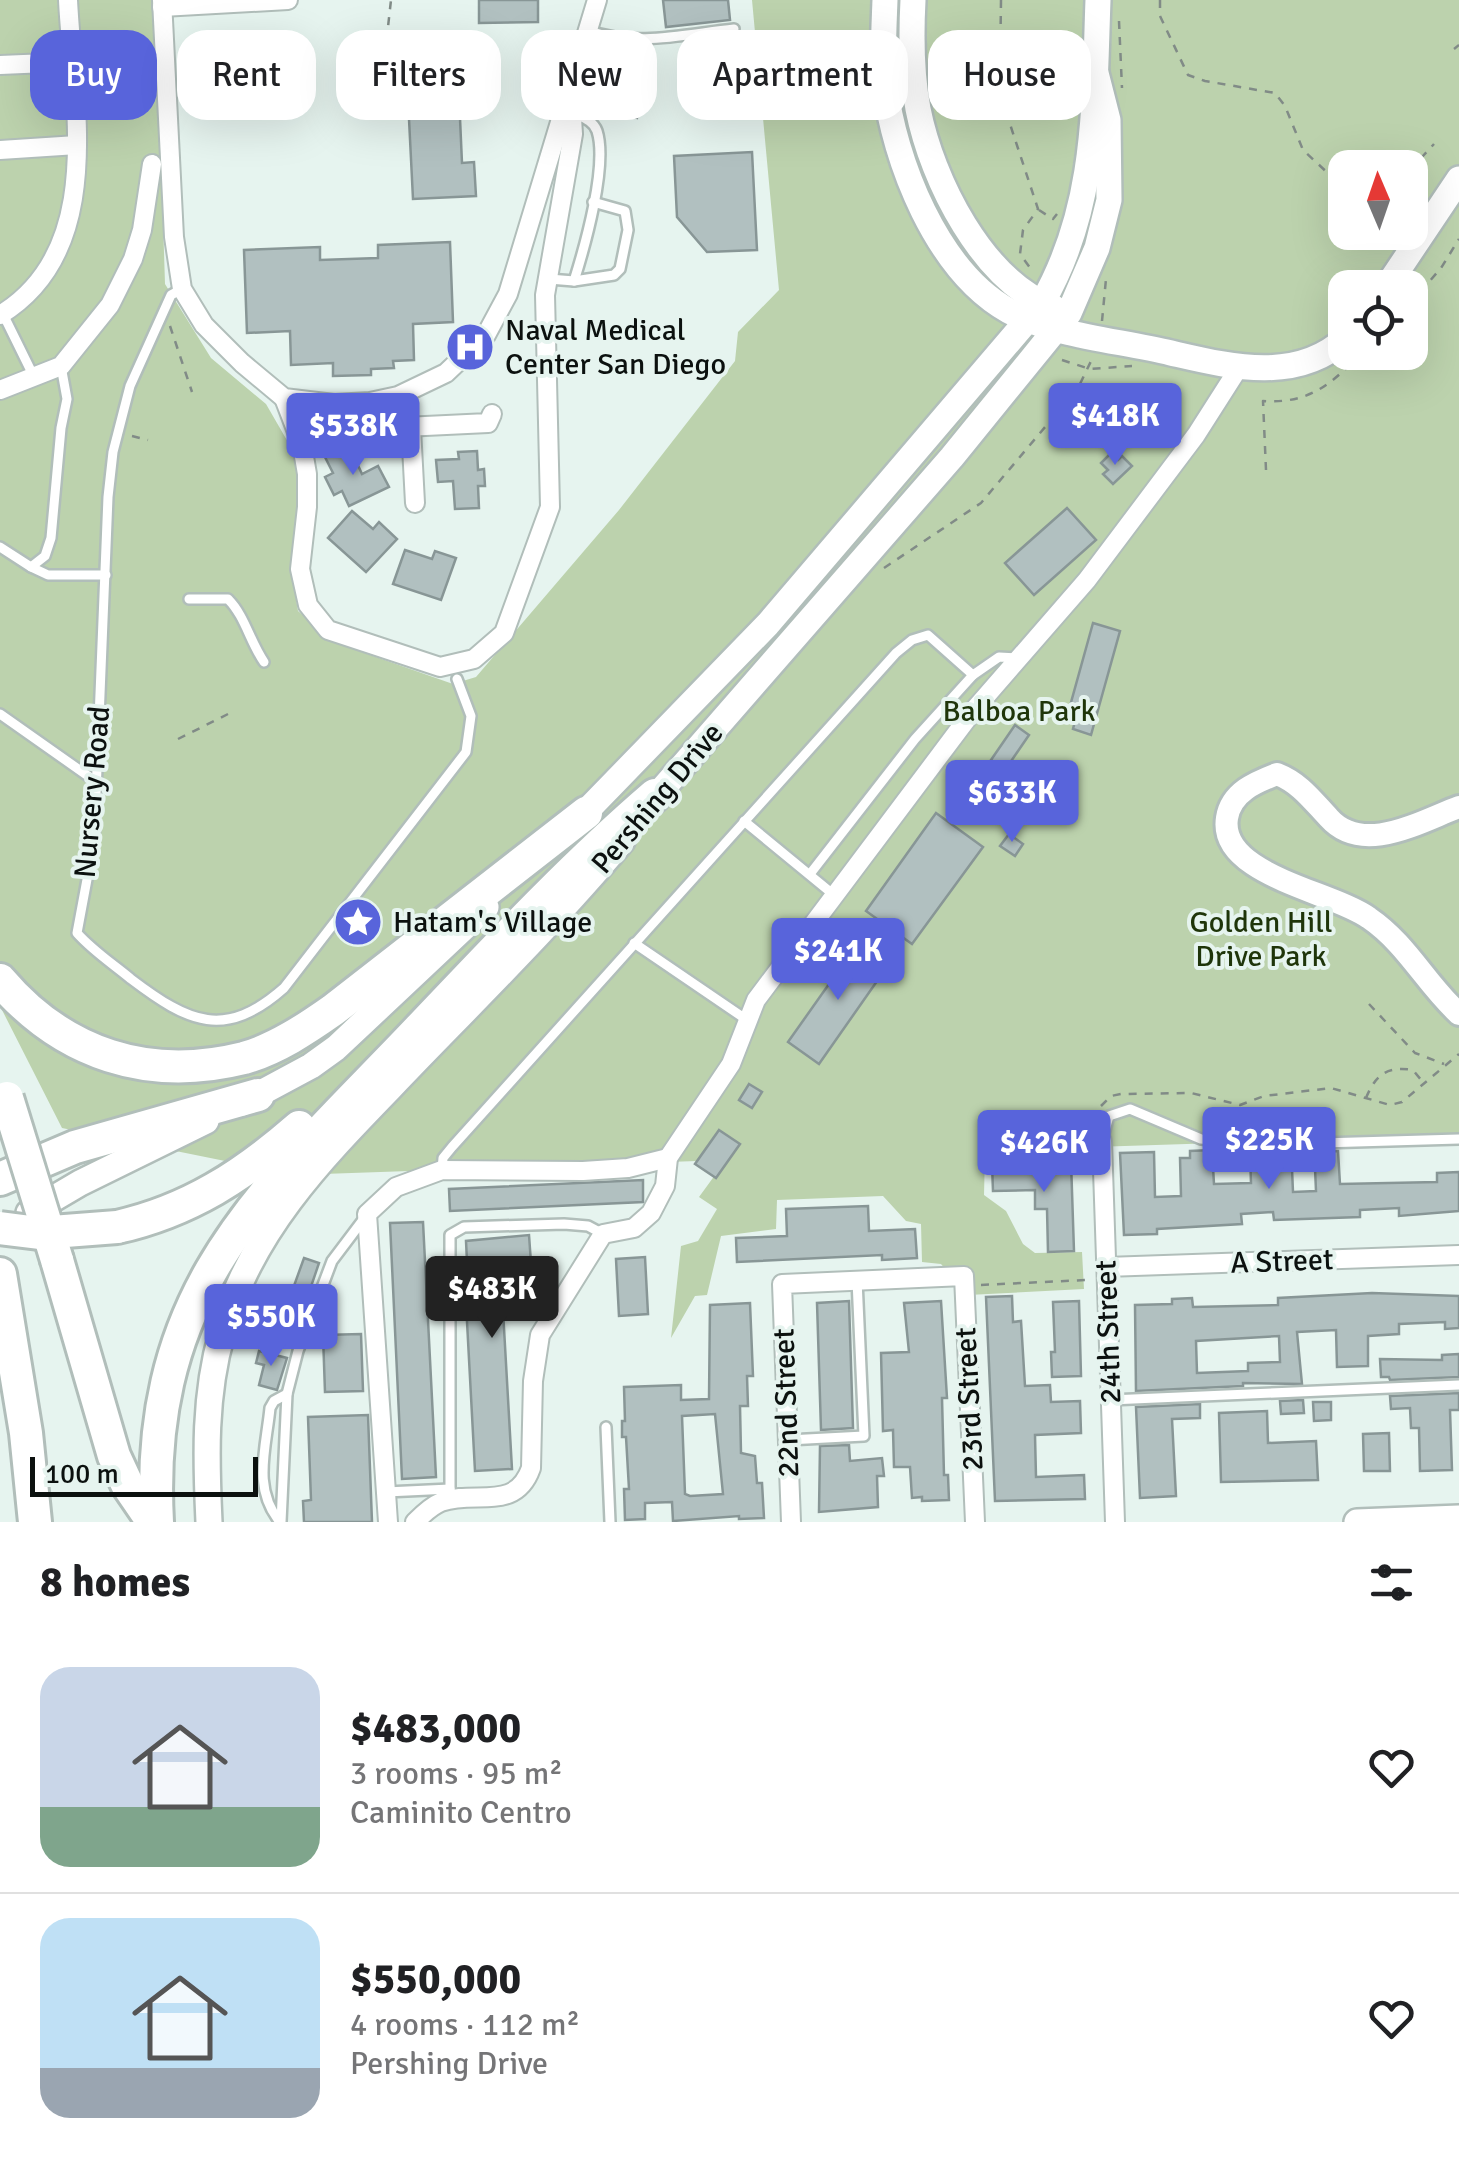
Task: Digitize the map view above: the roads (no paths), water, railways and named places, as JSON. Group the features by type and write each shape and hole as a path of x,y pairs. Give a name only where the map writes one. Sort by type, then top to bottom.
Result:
{"highway":[{"path":"155,1513 160,1412 179,1335 219,1254 288,1163 488,956 617,828 656,795"},
{"path":"0,980 21,1005 50,1029 105,1055 126,1061 184,1066 246,1057 304,1030 333,1010 586,813"},
{"path":"0,1228 39,1233 117,1227 174,1212 251,1166 488,956"},
{"path":"4,1087 114,1456 127,1484 155,1513"},
{"path":"0,1179 75,1148 258,1094"},
{"path":"3,1288 26,1433 35,1522"}],"main road":[{"path":"885,0 885,82 892,127 916,194 949,254 974,284 1007,310 1035,312 1178,343 1240,366 1286,366 1313,359 1328,350"},
{"path":"913,0 910,42 914,80 919,113 940,179 962,220 1035,312"},
{"name":"Pershing Drive","path":"0,1241 29,1213 80,1183 258,1094 336,1048 586,813 768,624 1035,312 1058,275 1078,225 1090,160 1098,0"},
{"name":"Pershing Drive","path":"209,1522 206,1457 211,1378 226,1318 256,1249 286,1202 330,1151 580,890 656,795 810,623 1064,321 1096,248 1109,200 1108,120 1096,73"},
{"path":"1398,270 1459,180"},
{"path":"1356,1522 1459,1518"}],"street":[{"path":"68,0 69,30"},
{"path":"288,0 162,3 173,220 182,288 204,326 284,398 302,445 308,507 300,569 308,605 328,630 440,667 474,660 504,634 550,508 545,295 574,134 573,120"},
{"path":"590,30 597,0"},
{"path":"0,65 30,64"},
{"path":"1,314 29,293 52,265 66,234 74,196 75,120"},
{"path":"284,398 334,404 398,396 446,373 486,335 508,294 560,120"},
{"path":"0,150 77,144"},
{"path":"0,390 61,366 110,305 133,259 142,230 152,164"},
{"path":"415,1522 450,1495 514,1492 528,1478 532,1468 535,1353 551,1314 603,1234 634,1228 651,1213 664,1186 668,1158 731,1064 756,1000 973,711 1087,580 1196,435 1240,366"},
{"path":"302,445 342,430 488,423 492,414"},
{"path":"410,428 415,503"},
{"path":"1459,807 1381,836 1350,832 1335,825 1296,781 1277,774 1251,784 1235,799 1227,816 1227,838 1238,854 1254,866 1370,918 1406,949 1459,1014"},
{"name":"24th Street","path":"1102,1141 1116,1522"},
{"path":"388,1522 368,1214 396,1187 442,1170 583,1171 628,1168 668,1158"},
{"name":"A Street","path":"1106,1273 1459,1255"},
{"name":"23rd Street","path":"857,1280 964,1280 975,1522"},
{"name":"22nd Street","path":"790,1522 782,1284 857,1280"}],"lane":[{"path":"657,37 734,29"},
{"path":"574,281 587,239 598,166 597,132 590,120"},
{"path":"548,279 603,279 620,269 628,230 625,211 592,202"},
{"name":"Nursery Road","path":"182,288 171,295 130,386 113,452 94,842 77,933 141,986 188,1016 208,1021 230,1019 260,1009 284,988 466,752 471,716 457,679"},
{"path":"1,314 34,377"},
{"path":"31,567 45,556 52,538 67,399 61,366"},
{"path":"0,547 48,575 106,575"},
{"path":"189,599 228,599 238,608 264,662"},
{"path":"442,1170 443,1158 452,1146 896,653 912,640 928,635 973,675"},
{"path":"810,874 915,739 973,675 999,657 1018,658"},
{"path":"0,714 98,783"},
{"path":"744,821 836,897"},
{"path":"634,943 748,1021"},
{"path":"1048,1143 1102,1141 1109,1116 1130,1109 1201,1138 1256,1146 1459,1139"},
{"path":"281,1522 288,1394 298,1351 332,1261 368,1214"},
{"path":"386,1492 450,1495 450,1235 464,1227 564,1224 588,1226 603,1234"},
{"path":"788,1440 864,1436 857,1280"},
{"path":"1110,1400 1459,1385"},
{"path":"281,1522 268,1508 262,1486 270,1408 274,1401 288,1394"},
{"path":"606,1426 610,1522"}],"place":[{"name":"Naval Medical Center San Diego","path":"470,347"},
{"name":"Hatam's Village","path":"358,922"}],"park label":[{"name":"Balboa Park","path":"1019,711"},
{"name":"Golden Hill Drive Park","path":"1261,939"}]}
